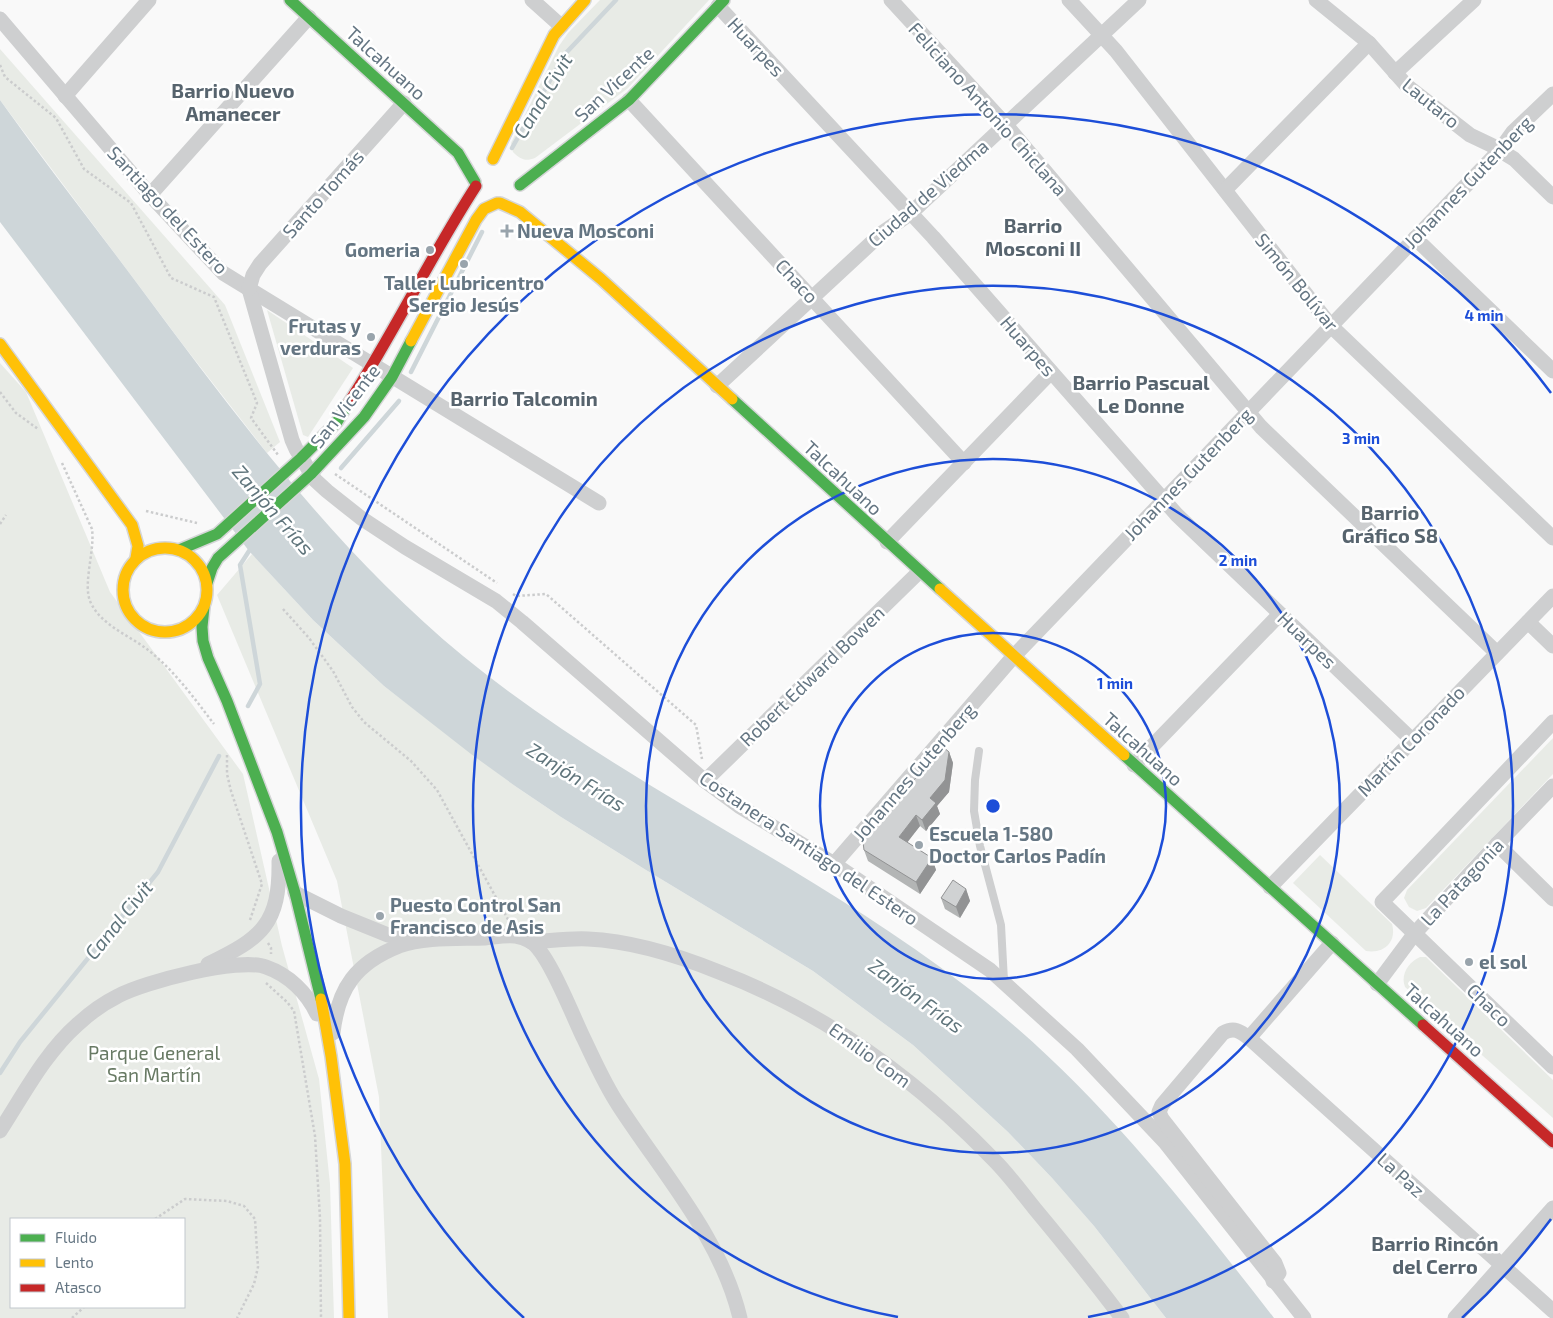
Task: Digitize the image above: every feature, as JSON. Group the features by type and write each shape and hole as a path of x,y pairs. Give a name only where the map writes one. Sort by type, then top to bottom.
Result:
{"main road":[{"name":"Talcahuano","path":"290,0 458,152 484,198 490,202 499,203 520,212 601,279 919,572 1553,1142"},
{"path":"484,161 548,45 561,26 585,0"},
{"name":"San Vicente","path":"207,583 218,558 311,474 364,417 392,377 476,220 484,209 511,199 629,100 721,3"},
{"name":"Talcahuano","path":"458,152 484,161 500,158 508,161"},
{"name":"San Vicente","path":"179,550 211,537 229,524 337,422 373,366 452,223 476,184 484,161"},
{"path":"518,171 521,190"},
{"name":"Talcahuano","path":"538,212 601,279"},
{"path":"0,344 132,526 138,546 136,558"},
{"path":"108,492 149,532 168,547"},
{"path":"204,608 190,625 180,630 168,632 155,631 143,626 133,618 126,606 123,594 124,581 128,569 136,558 145,552 156,548 168,547 190,555 198,562 204,572 208,596 204,608 203,641 276,832 295,893 318,984 331,1056 345,1164 350,1318"},
{"path":"168,632 179,640"},
{"path":"197,659 227,701"}],"street":[{"path":"65,96 149,0"},
{"path":"532,0 561,26"},
{"name":"Feliciano Antonio Chiclana","path":"891,0 1006,125 1261,427 1497,653"},
{"name":"Simón Bolívar","path":"1069,0 1102,35 1330,326 1553,538"},
{"name":"Ciudad de Viedma","path":"717,386 882,234 911,213 1139,0"},
{"name":"Lautaro","path":"1316,0 1369,43 1407,86 1470,135 1514,159 1553,197"},
{"path":"1395,73 1474,0"},
{"name":"Huarpes","path":"721,3 911,213 1177,515 1412,740"},
{"path":"150,196 308,17"},
{"name":"Santiago del Estero","path":"0,19 150,196 216,267 373,366 599,504"},
{"path":"1225,190 1369,43"},
{"name":"Johannes Gutenberg","path":"834,864 1014,656 1500,150 1513,132 1553,94"},
{"name":"Chaco","path":"629,100 964,463"},
{"name":"Santo Tomás","path":"249,289 253,275 260,264 404,103"},
{"path":"1415,238 1553,371"},
{"name":"Costanera Santiago del Estero","path":"249,289 292,440 311,474 327,491 368,523 496,601 706,781 740,806 834,864 1004,981 1077,1049 1165,1142 1304,1318"},
{"path":"887,542 1051,372"},
{"name":"Robert Edward Bowen","path":"706,781 919,572"},
{"name":"Martín Coronado","path":"1270,887 1553,596"},
{"path":"1134,764 1280,614"},
{"path":"1528,622 1553,646"},
{"name":"Chaco","path":"1553,722 1382,902 1553,1067"},
{"name":"La Patagonia","path":"1377,984 1415,933 1553,786"},
{"path":"0,1131 51,1052 78,1023 96,1009 119,995 191,972 229,954 258,934 270,919 276,903 280,863 276,832"},
{"path":"1497,844 1553,899"},
{"path":"295,893 341,916 388,935 426,941"},
{"name":"Emilio Com","path":"426,941 515,936 525,939 587,938 642,946 696,963 753,985 823,1021 905,1079 995,1160 1122,1318"},
{"path":"525,939 542,954 605,1083 695,1216 715,1251 736,1301 740,1318"},
{"path":"331,1056 338,1003 354,976 378,955 403,945 426,941"},
{"path":"1274,1281 1279,1272 1275,1263 1162,1119 1159,1112 1162,1105 1223,1033 1230,1029 1238,1030 1249,1038 1332,943"},
{"path":"191,972 244,965 265,966 297,986 309,998 317,1013 331,1056"},
{"name":"La Paz","path":"1249,1038 1553,1311"},
{"path":"1455,1318 1553,1208"}],"lane":[{"path":"978,751 974,811 980,846 1001,925 1004,981"}],"path":[{"path":"0,66 5,77 56,118 84,169 131,203 171,278 214,298 257,403 251,418 280,458 292,440"},
{"path":"0,392 16,413 42,431"},
{"path":"324,461 333,472 500,585"},
{"path":"62,462 92,528 94,540 88,582 89,600 97,613 110,625 148,650 179,678 216,725"},
{"path":"144,510 200,523"},
{"path":"0,524 6,514"},
{"path":"508,591 516,596 546,594 696,725 706,781"},
{"path":"283,609 314,644 333,671 352,707 364,722 411,761 437,790 525,939"},
{"path":"228,750 227,774 231,791 262,884 250,919 254,931 267,941 271,948 271,953 265,966 265,980 268,986 287,1002 294,1012 315,1136 320,1218 322,1318"},
{"path":"156,1218 185,1199 227,1201 244,1206 255,1219 258,1267 254,1284 237,1318"},
{"path":"72,1318 83,1308"}],"green space":[{"path":"600,0 709,0 628,88 535,158 525,160 520,158 513,152 511,143 559,46 568,33"},
{"path":"0,49 225,305 280,442 267,453 184,346 0,100"},
{"path":"267,310 353,368 308,437 303,435"},
{"name":"Parque General San Martín","path":"0,363 26,392 110,592 243,774 282,946 319,1079 330,1184 334,1318 0,1318"},
{"path":"252,554 313,620 384,686 515,786 646,870 813,971 913,1045 1008,1132 1052,1178 1094,1226 1166,1318 388,1318 379,1097 337,881 217,595"},
{"path":"1553,738 1553,774 1426,908 1417,911 1409,907 1404,898 1407,890"},
{"path":"1320,855 1392,924 1393,936 1388,945 1383,949 1366,951 1293,883"},
{"path":"1420,957 1426,957 1553,1080 1553,1118 1405,987 1406,969"}],"water":[{"name":"Zanjón Frías","path":"0,100 255,438 333,530 417,616 463,656 523,702 584,744 840,900 903,941 964,985 1052,1060 1092,1100 1130,1141 1203,1227 1274,1318 1166,1318 1094,1226 1052,1178 1008,1132 913,1045 813,971 646,870 515,786 384,686 313,620 249,551 0,222"}],"building":[{"path":"942,746 949,752 945,780 930,798 936,803 922,820 916,815 899,837 932,858 916,882 864,850 863,842"},
{"path":"953,880 966,889 956,907 941,898"}],"waterway":[{"name":"Canal Civit","path":"512,148 565,54 616,0"},
{"name":"Canal Civit","path":"411,372 482,232"},
{"name":"Canal Civit","path":"341,468 399,401"},
{"name":"Canal Civit","path":"248,706 260,684 240,565 249,551"},
{"name":"Canal Civit","path":"0,1073 20,1042 158,872 219,756"}],"traffic: fast":[{"path":"290,0 458,153 475,182"},
{"path":"520,185 629,100 724,0"},
{"path":"207,583 218,558 311,474 364,417 392,377 411,341"},
{"path":"732,399 940,589"},
{"path":"179,550 217,534 301,458 337,422 348,404"},
{"path":"204,607 203,641 208,658 227,701 277,832 295,893 321,999"},
{"path":"1124,755 1423,1025"}],"traffic: slow":[{"path":"493,159 554,35 585,0"},
{"path":"411,341 476,220 484,209 497,203"},
{"path":"500,203 520,212 601,279 732,399"},
{"path":"0,344 132,525 138,546 136,558"},
{"path":"165,548 181,551 195,560 204,574 207,590 204,606 195,620 181,629 165,632 149,629 135,620 126,606 123,590 126,574 135,560 149,551 165,548"},
{"path":"940,589 1124,755"},
{"path":"321,999 331,1056 345,1164 349,1318"}],"traffic: jam":[{"path":"348,404 476,186"},
{"path":"1423,1025 1553,1142"}],"place":[{"name":"Nueva Mosconi","path":"507,231"},
{"name":"Gomeria","path":"430,250"},
{"name":"Taller Lubricentro Sergio Jesús","path":"464,264"},
{"name":"Frutas y verduras","path":"371,337"},
{"name":"Escuela 1-580 Doctor Carlos Padín","path":"919,845"},
{"name":"Puesto Control San Francisco de Asis","path":"380,916"},
{"name":"el sol","path":"1469,962"}],"district":[{"name":"Barrio Nuevo Amanecer","path":"233,102"},
{"name":"Barrio Mosconi II","path":"1033,238"},
{"name":"Barrio Pascual Le Donne","path":"1141,394"},
{"name":"Barrio Talcomin","path":"524,399"},
{"name":"Barrio Gráfico S8","path":"1390,524"},
{"name":"Barrio Rincón del Cerro","path":"1435,1256"}]}
